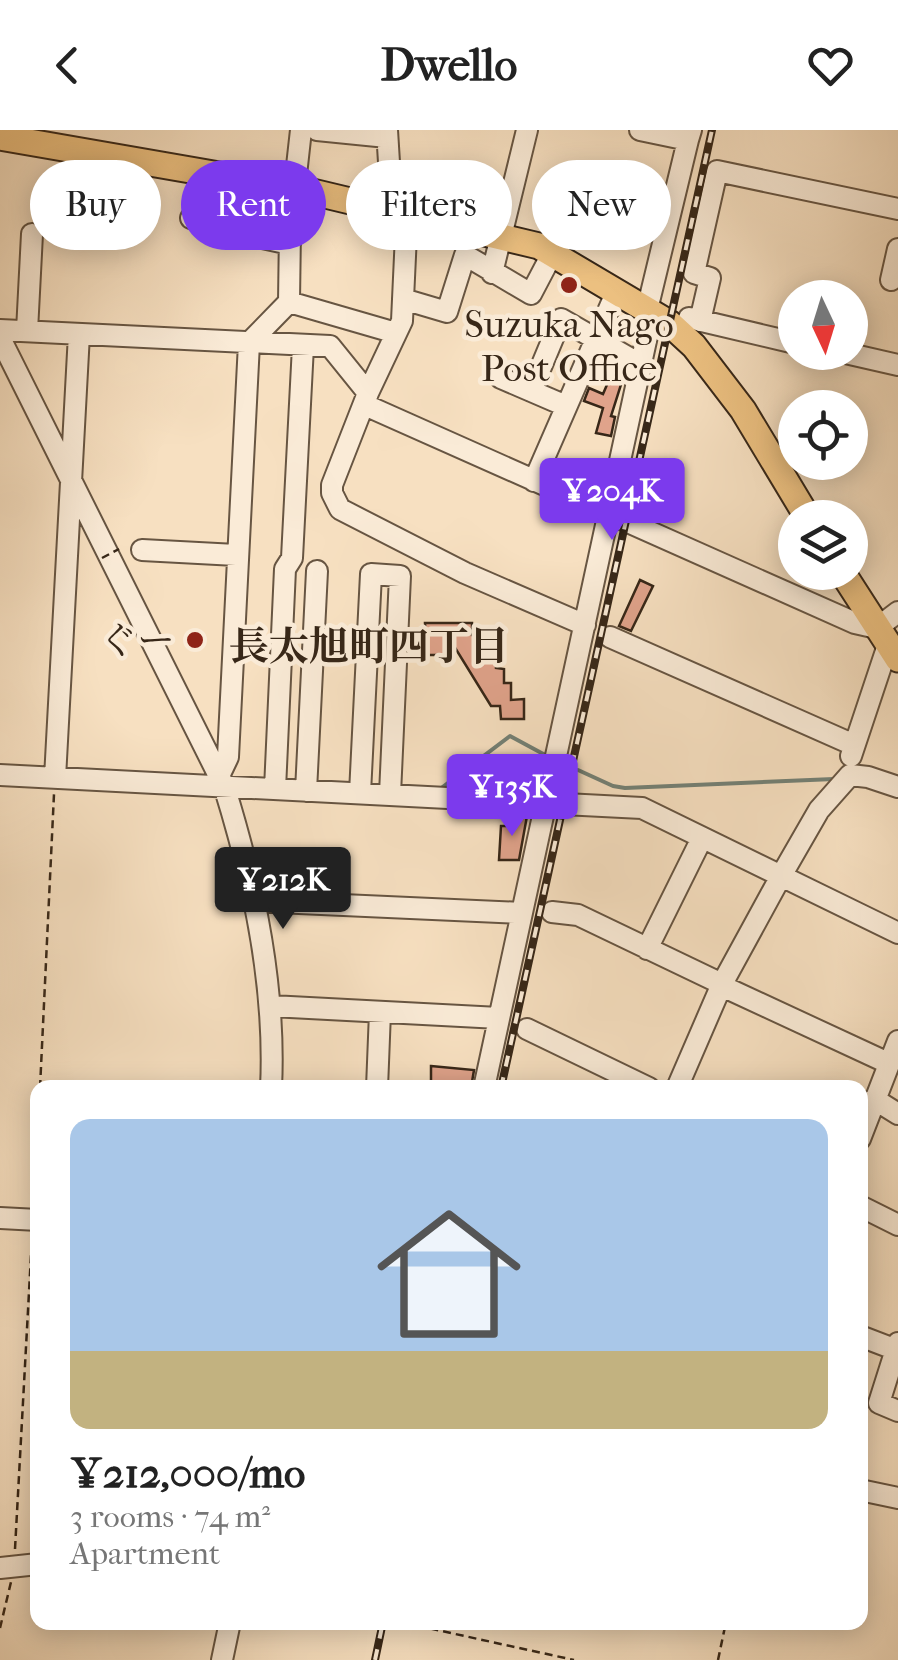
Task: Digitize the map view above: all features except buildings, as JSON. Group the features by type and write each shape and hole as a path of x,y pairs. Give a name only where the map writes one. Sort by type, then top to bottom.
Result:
{"main road":[{"path":"0,137 181,169"},
{"path":"512,238 540,246 650,312 688,326 797,500"},
{"path":"856,590 890,636"}],"street":[{"path":"297,160 301,130"},
{"path":"317,130 387,134 391,160"},
{"path":"512,192 527,130"},
{"path":"486,1080 689,135 640,130"},
{"path":"778,341 688,326 710,278 694,274 717,171 898,208"},
{"path":"891,280 898,248"},
{"path":"27,331 31,250"},
{"path":"222,781 228,758 249,343 289,302 290,250"},
{"path":"401,250 402,321 332,485 340,509 465,573 586,625"},
{"path":"492,272 497,250"},
{"path":"403,299 447,312 465,255 532,294 552,254"},
{"path":"534,480 616,292"},
{"path":"289,302 396,333"},
{"path":"531,391 561,319 642,366"},
{"path":"0,330 330,346 366,399 534,480 855,624 890,636 845,778 818,810 781,876 722,985 680,1080"},
{"path":"55,778 79,334"},
{"path":"0,338 222,781 239,833 271,1006 271,1080"},
{"path":"275,788 285,569 292,558 303,346"},
{"path":"868,358 898,364"},
{"path":"500,378 566,406"},
{"path":"142,550 236,555"},
{"path":"306,790 316,572"},
{"path":"360,793 370,574 400,576 390,794"},
{"path":"610,637 854,745"},
{"path":"0,775 222,781 306,790 642,808 898,933"},
{"path":"845,778 861,775 898,787"},
{"path":"648,949 702,838"},
{"path":"252,901 522,913"},
{"path":"552,912 578,915 890,1070"},
{"path":"271,1006 499,1018"},
{"path":"377,1080 380,1012"},
{"path":"528,1030 633,1080"},
{"path":"868,1117 890,1070 898,1041"},
{"path":"874,1100 898,1114"},
{"path":"868,1216 898,1225"},
{"path":"0,1218 30,1220"},
{"path":"868,1338 897,1347 879,1403 898,1411"},
{"path":"868,1492 898,1498"},
{"path":"222,1660 228,1630"}],"path":[{"path":"102,558 119,549"},
{"path":"40,1080 55,778"},
{"path":"0,1628 30,1282"},
{"path":"437,1630 574,1660"},
{"path":"718,1660 724,1630"}],"waterway":[{"path":"440,789 510,736 547,756"},
{"path":"578,770 625,788 834,779"}],"railway":[{"path":"503,1080 712,130"},
{"path":"375,1660 381,1630"}],"place":[{"name":"Suzuka Nago Post Office","path":"569,285"},
{"name":"ぐー","path":"195,640"}],"district":[{"name":"長太旭町四丁目","path":"369,646"}]}
